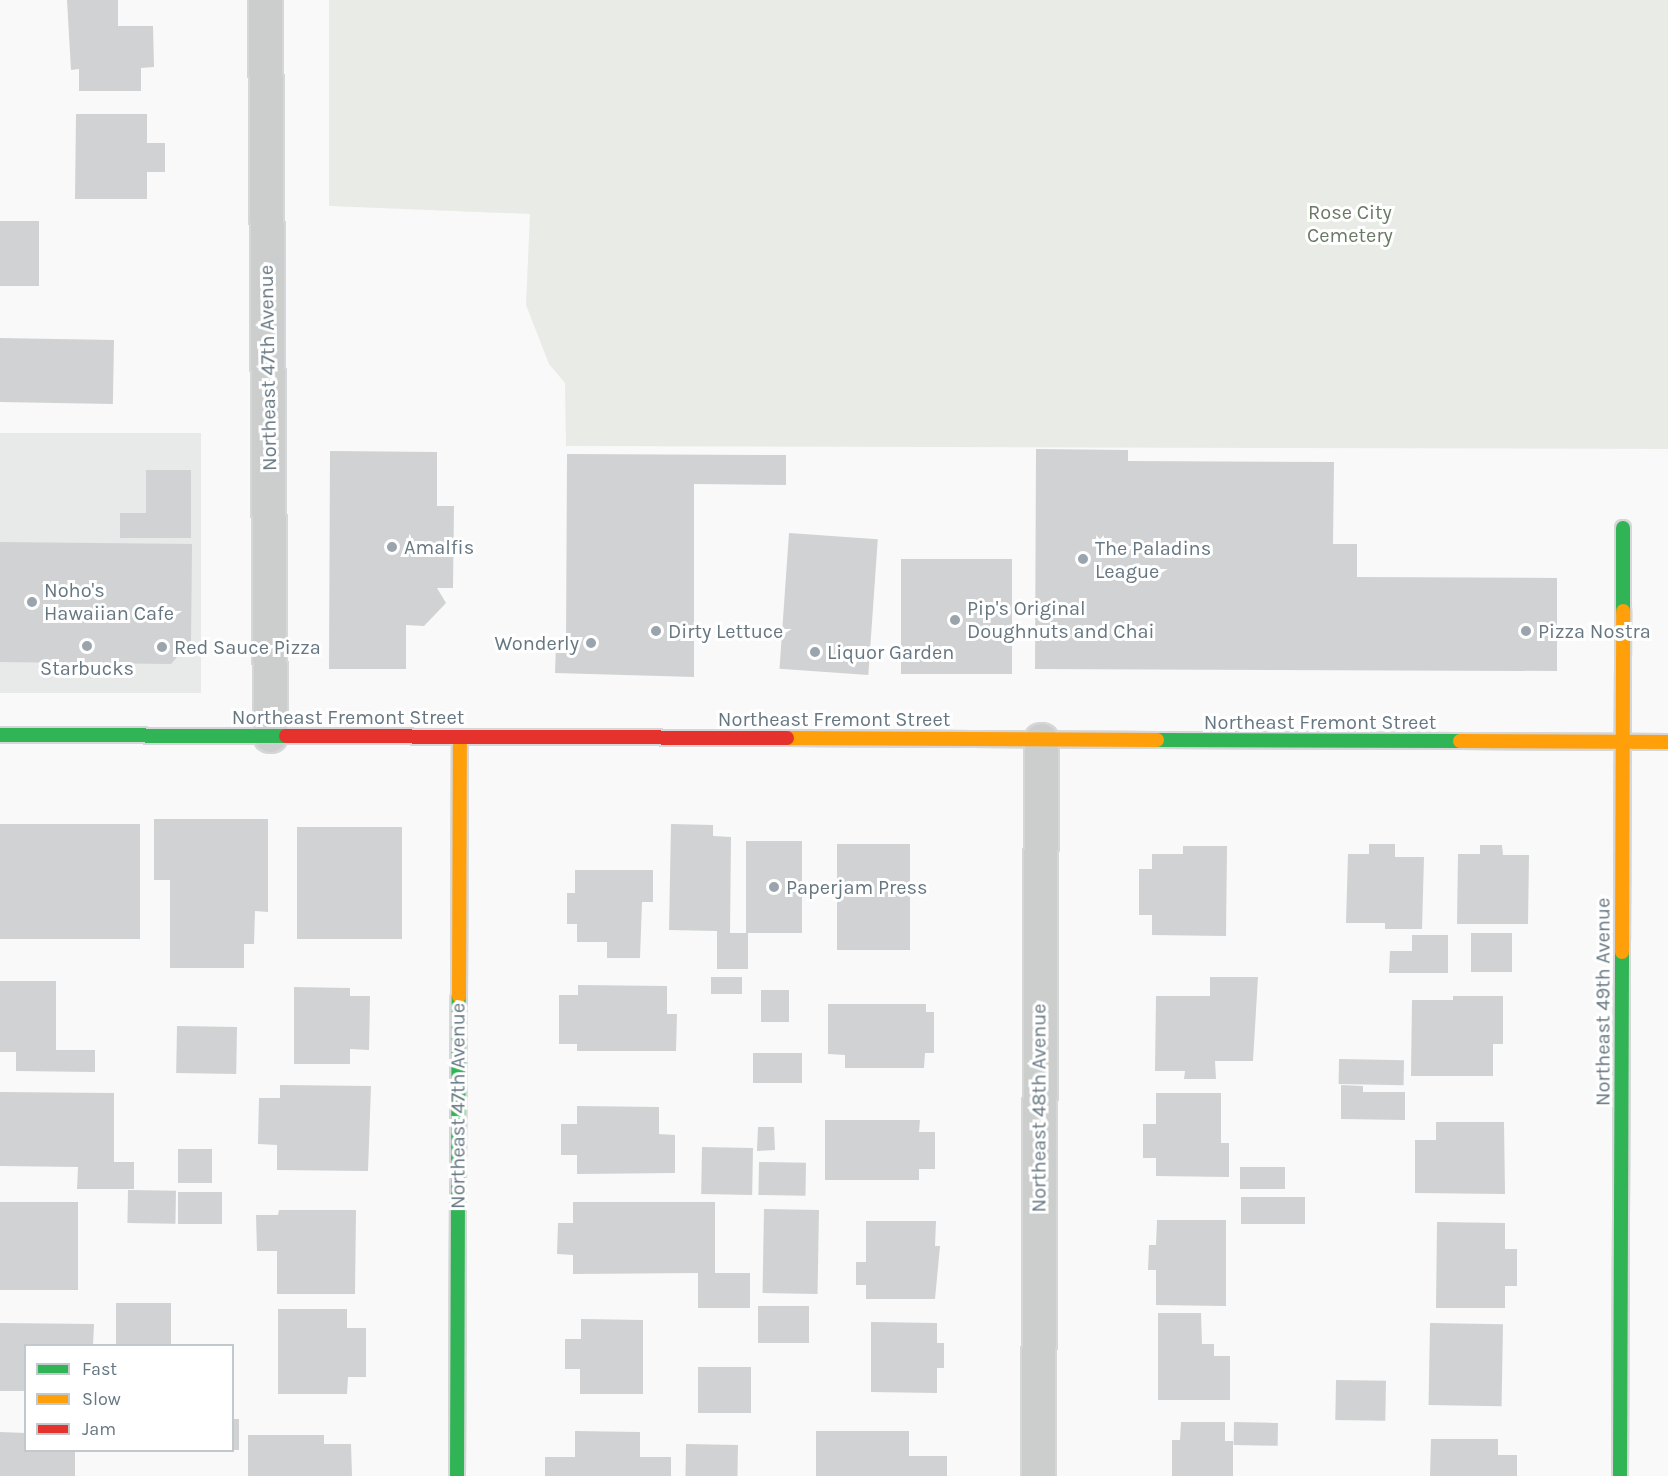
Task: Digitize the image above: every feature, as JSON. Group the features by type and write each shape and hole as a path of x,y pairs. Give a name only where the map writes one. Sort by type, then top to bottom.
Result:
{"street":[{"name":"Northeast 47th Avenue","path":"265,0 270,735"},
{"name":"Northeast 49th Avenue","path":"1620,1476 1623,528"},
{"name":"Northeast Fremont Street","path":"0,735 1668,742"},
{"name":"Northeast 47th Avenue","path":"457,1476 460,737"},
{"name":"Northeast 48th Avenue","path":"1038,1476 1041,740"}],"shaded area":[{"path":"0,433 201,433 201,693 0,693"}],"green space":[{"name":"Rose City Cemetery","path":"329,0 1668,0 1668,449 566,446 565,383 549,364 526,305 530,214 329,206"}],"building":[{"path":"67,0 118,0 118,26 153,26 154,67 141,68 141,91 79,91 79,69 71,70"},
{"path":"76,114 147,114 147,143 165,143 165,172 147,172 147,199 75,199"},
{"path":"0,221 39,221 39,286 0,286"},
{"path":"0,338 114,340 113,404 0,402"},
{"path":"1036,449 1128,450 1128,461 1334,462 1333,544 1357,544 1357,577 1557,578 1557,671 1035,669"},
{"name":"Amalfis","path":"330,451 437,452 437,506 454,506 453,588 437,588 446,603 424,626 406,625 406,669 329,669"},
{"path":"567,454 786,455 786,485 694,484 694,677 555,673 556,644 566,644"},
{"path":"146,470 191,470 191,538 120,538 120,513 146,513"},
{"path":"789,533 878,539 868,675 780,669"},
{"path":"0,542 192,544 191,641 171,664 0,662"},
{"path":"901,559 1012,559 1012,674 901,674"},
{"path":"154,819 268,819 268,912 255,911 254,944 244,944 244,968 170,968 170,880 154,880"},
{"path":"0,824 140,824 140,939 0,939"},
{"path":"671,824 713,825 713,836 731,837 730,933 748,933 748,969 717,969 717,931 669,930"},
{"path":"297,827 402,827 402,939 297,939"},
{"name":"Paperjam Press","path":"746,841 802,841 802,933 746,933"},
{"path":"837,844 910,844 910,950 837,950"},
{"path":"1369,844 1395,844 1395,857 1424,857 1422,929 1385,929 1385,923 1346,923 1348,854 1369,854"},
{"path":"1480,845 1502,845 1503,855 1529,855 1528,924 1457,924 1458,854 1480,854"},
{"path":"1183,846 1227,846 1226,936 1152,935 1152,915 1139,915 1139,869 1152,869 1152,854 1183,854"},
{"path":"575,870 653,870 653,902 642,902 640,958 607,958 607,942 577,942 577,924 567,924 567,893 575,893"},
{"path":"1471,933 1512,933 1512,972 1471,972"},
{"path":"1412,935 1448,935 1448,973 1389,973 1390,951 1412,951"},
{"path":"711,977 742,977 742,994 711,994"},
{"path":"1210,977 1258,977 1253,1061 1215,1061 1216,1079 1184,1079 1185,1071 1155,1071 1156,996 1210,996"},
{"path":"0,981 56,981 56,1050 95,1050 95,1072 16,1071 16,1052 0,1052"},
{"path":"578,985 667,986 667,1014 677,1014 676,1051 577,1051 577,1044 559,1044 559,995 578,995"},
{"path":"294,987 350,988 350,996 370,996 369,1050 350,1049 350,1064 294,1064"},
{"path":"761,990 789,990 789,1022 761,1022"},
{"path":"1453,996 1503,996 1503,1044 1493,1044 1493,1076 1411,1076 1412,1000 1453,1000"},
{"path":"828,1004 926,1004 926,1012 934,1012 934,1053 925,1053 924,1068 845,1068 845,1055 828,1054"},
{"path":"177,1026 237,1027 236,1074 176,1073"},
{"path":"753,1053 802,1053 802,1083 753,1083"},
{"path":"1339,1059 1404,1060 1404,1085 1339,1084"},
{"path":"280,1085 371,1086 368,1171 277,1170 277,1145 258,1144 259,1098 280,1098"},
{"path":"1341,1085 1363,1086 1363,1092 1405,1092 1405,1120 1341,1119"},
{"path":"0,1092 114,1093 114,1162 134,1162 134,1189 77,1189 78,1167 0,1166"},
{"path":"1156,1093 1221,1093 1221,1143 1229,1143 1229,1177 1156,1176 1156,1158 1143,1158 1143,1124 1156,1124"},
{"path":"577,1106 659,1107 659,1134 675,1135 675,1173 577,1174 577,1155 561,1155 561,1124 577,1124"},
{"path":"825,1120 920,1120 919,1132 935,1132 935,1169 919,1169 919,1180 825,1180"},
{"path":"1436,1122 1504,1122 1505,1194 1415,1193 1415,1140 1436,1140"},
{"path":"758,1127 774,1127 775,1150 757,1151"},
{"path":"702,1147 753,1148 752,1195 701,1194"},
{"path":"178,1149 212,1149 212,1183 178,1183"},
{"path":"759,1162 806,1163 805,1196 758,1195"},
{"path":"1240,1167 1285,1167 1285,1189 1240,1189"},
{"path":"128,1190 176,1191 175,1224 127,1223"},
{"path":"178,1192 222,1192 222,1224 178,1224"},
{"path":"1241,1197 1305,1197 1305,1224 1241,1224"},
{"path":"0,1202 78,1202 78,1290 0,1290"},
{"path":"573,1202 715,1202 715,1273 750,1273 750,1308 698,1308 698,1273 573,1274 573,1255 557,1254 558,1223 573,1223"},
{"path":"764,1209 819,1210 818,1294 763,1293"},
{"path":"279,1210 356,1210 355,1294 277,1294 277,1251 257,1251 256,1215 278,1215"},
{"path":"1157,1220 1226,1220 1226,1306 1156,1305 1156,1270 1148,1270 1149,1245 1156,1245"},
{"path":"866,1221 936,1221 935,1246 940,1246 935,1299 866,1299 866,1285 856,1285 856,1262 866,1262"},
{"path":"1437,1222 1505,1223 1505,1249 1517,1249 1517,1286 1505,1286 1505,1308 1436,1308"},
{"path":"116,1303 171,1303 171,1344 116,1344"},
{"path":"758,1306 809,1306 809,1343 758,1343"},
{"path":"278,1309 347,1309 347,1328 366,1328 366,1377 348,1377 347,1394 278,1394"},
{"path":"1158,1313 1201,1313 1202,1344 1214,1344 1214,1356 1230,1356 1230,1400 1158,1400"},
{"path":"581,1319 643,1320 643,1394 580,1394 580,1369 565,1369 565,1339 581,1339"},
{"path":"871,1322 937,1323 937,1343 944,1343 944,1368 937,1368 937,1393 871,1392"},
{"path":"0,1323 94,1324 93,1344 24,1344 24,1391 0,1391"},
{"path":"1430,1323 1503,1324 1502,1406 1429,1405"},
{"path":"698,1367 751,1367 751,1413 698,1413"},
{"path":"1336,1380 1386,1381 1385,1421 1335,1420"},
{"path":"234,1419 239,1419 239,1450 234,1450"},
{"path":"1181,1422 1225,1422 1225,1441 1233,1441 1233,1476 1172,1476 1172,1440 1180,1440"},
{"path":"1234,1422 1278,1423 1278,1446 1234,1445"},
{"path":"575,1431 640,1432 640,1457 671,1457 671,1476 545,1476 545,1457 575,1457"},
{"path":"816,1431 909,1431 909,1456 947,1456 947,1476 816,1476"},
{"path":"0,1432 24,1433 24,1452 75,1452 75,1476 0,1476"},
{"path":"248,1435 324,1435 324,1444 351,1444 352,1476 248,1476"},
{"path":"1431,1439 1498,1439 1498,1455 1517,1455 1517,1476 1430,1476"},
{"path":"686,1444 738,1445 737,1476 685,1476"}],"traffic: fast":[{"path":"1623,528 1623,611"},
{"path":"0,735 286,736"},
{"path":"1157,740 1460,741"},
{"path":"1620,1476 1622,952"},
{"path":"457,1476 459,996"}],"traffic: slow":[{"path":"1622,952 1623,611"},
{"path":"459,996 460,737"},
{"path":"787,738 1157,740"},
{"path":"1460,741 1668,742"}],"traffic: jam":[{"path":"286,736 787,738"}],"place":[{"name":"Amalfis","path":"392,547"},
{"name":"The Paladins League","path":"1083,559"},
{"name":"Noho's Hawaiian Cafe","path":"32,602"},
{"name":"Pip's Original Doughnuts and Chai","path":"955,620"},
{"name":"Dirty Lettuce","path":"656,631"},
{"name":"Pizza Nostra","path":"1526,631"},
{"name":"Wonderly","path":"591,643"},
{"name":"Starbucks","path":"87,646"},
{"name":"Red Sauce Pizza","path":"162,647"},
{"name":"Liquor Garden","path":"815,652"},
{"name":"Paperjam Press","path":"774,887"}]}
